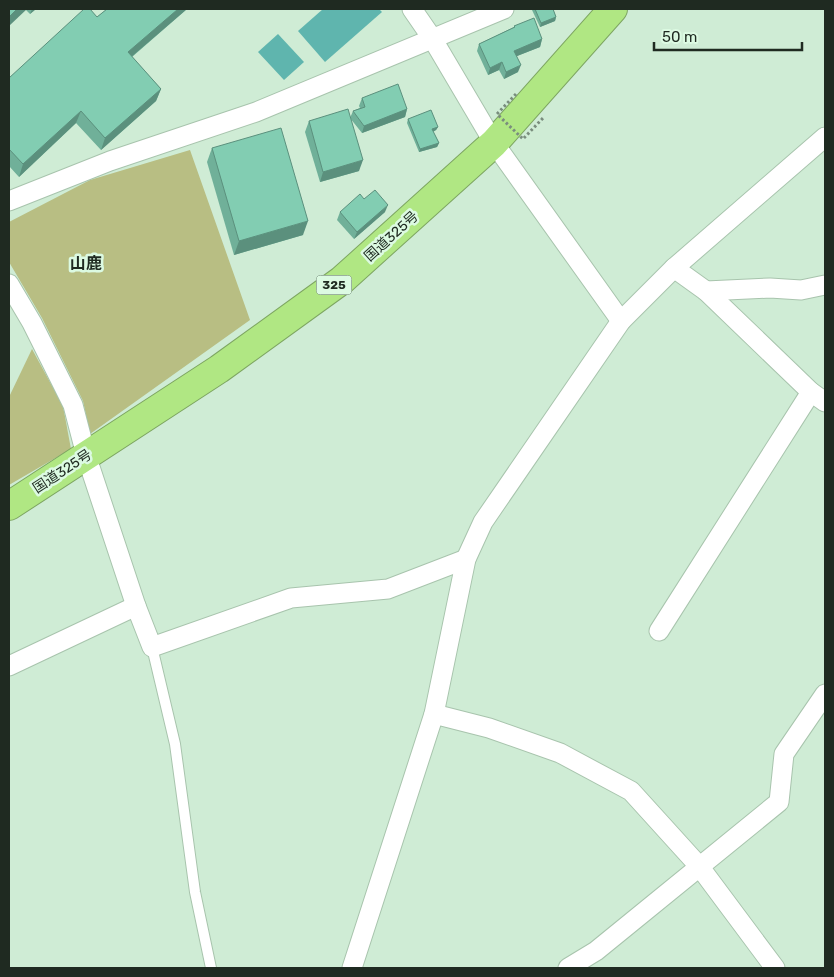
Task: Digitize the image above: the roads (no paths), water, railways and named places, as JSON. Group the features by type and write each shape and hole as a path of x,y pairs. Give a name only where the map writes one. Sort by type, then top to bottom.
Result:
{"highway":[{"name":"国道325号","path":"9,506 219,369 342,280 494,143 612,9"}],"street":[{"path":"412,9 432,38 494,143 621,321"},
{"path":"9,201 110,161 256,112 504,9"},
{"path":"352,968 434,714 466,559 484,522 621,321 674,268 825,137"},
{"path":"658,631 818,397 706,291 674,268"},
{"path":"9,284 32,323 73,405 86,455 136,606 152,648 290,598 388,589 466,559"},
{"path":"706,291 770,288 801,290 825,285"},
{"path":"9,666 136,606"},
{"path":"568,968 596,951 779,802 784,754 825,694"},
{"path":"434,714 489,728 560,752 631,791 699,866 775,968"}],"lane":[{"path":"152,648 175,744 195,892 211,968"}],"water":[{"path":"323,9 379,9 382,12 325,62 298,31"},
{"path":"278,34 304,62 284,80 258,52"}],"district":[{"name":"山鹿","path":"86,263"}]}
